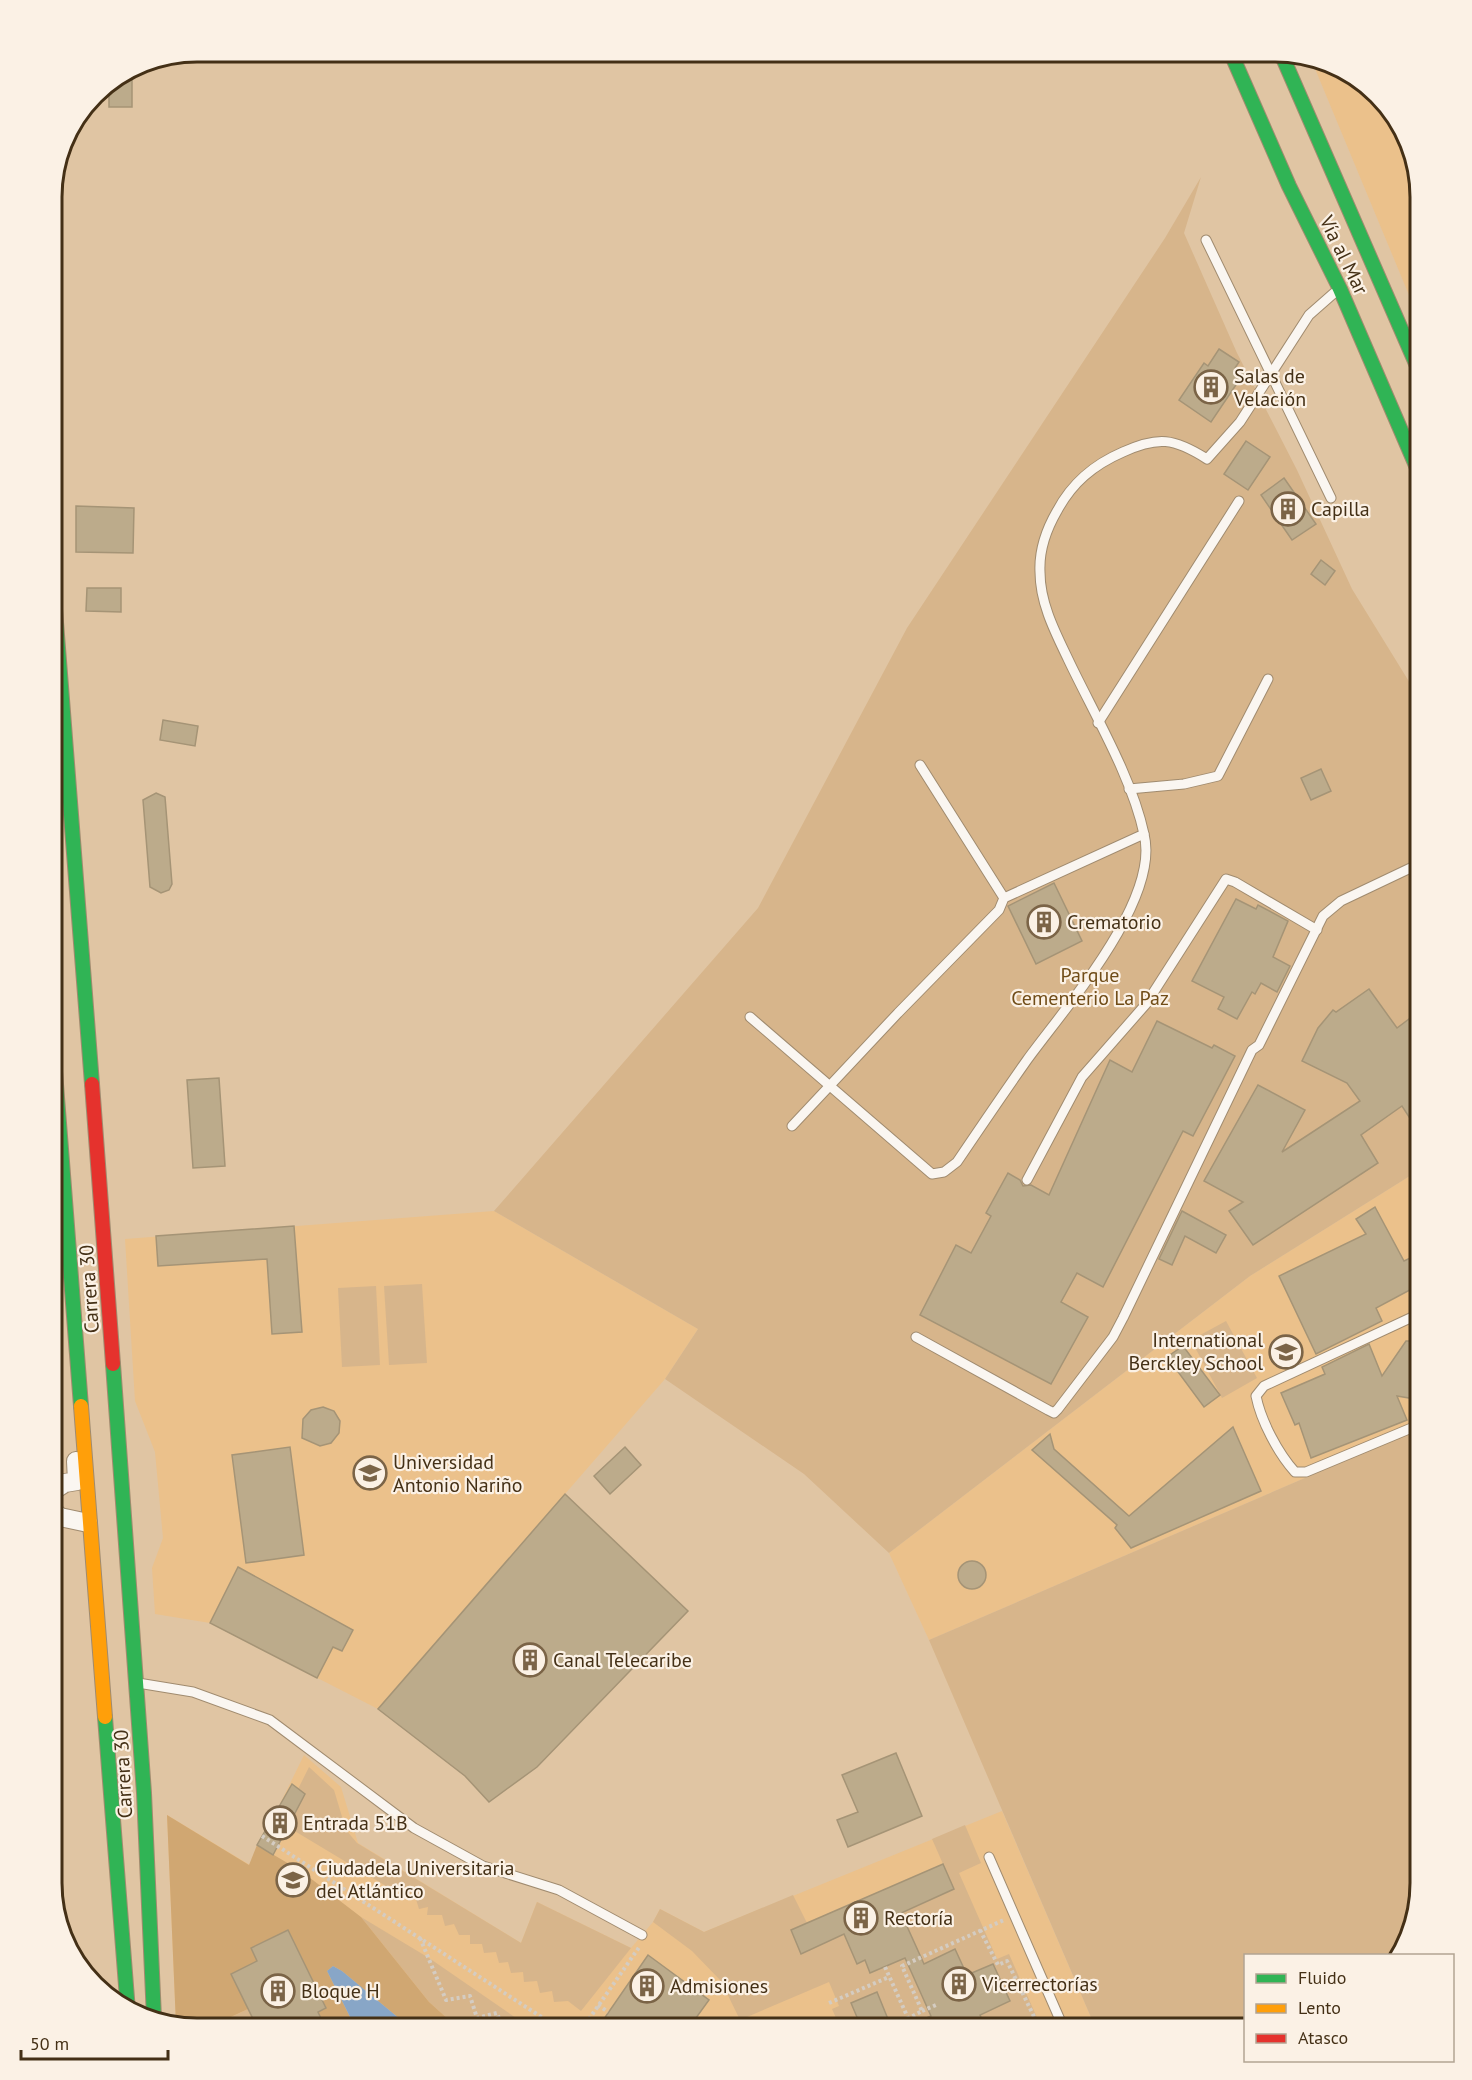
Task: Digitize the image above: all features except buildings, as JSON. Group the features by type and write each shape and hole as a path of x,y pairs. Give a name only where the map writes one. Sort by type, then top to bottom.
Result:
{"main road":[{"name":"Vía al Mar","path":"1235,62 1289,186 1340,289 1411,454"},
{"name":"Vía al Mar","path":"1285,62 1411,352"},
{"name":"Carrera 30","path":"62,746 70,781 137,1683 153,2011"},
{"name":"Carrera 30","path":"62,1170 127,1999"}],"street":[{"path":"62,782 70,781"},
{"path":"62,1234 77,1481 62,1485"},
{"path":"62,1517 88,1523"}],"lane":[{"path":"1206,240 1331,498"},
{"path":"750,1017 932,1174 944,1172 957,1162 1027,1060 1098,966 1138,892 1146,866 1147,847 1129,789 1053,628 1044,600 1040,573 1042,554 1053,518 1065,496 1084,473 1113,456 1143,443 1169,440 1207,459 1240,422 1308,315 1340,289"},
{"path":"1098,723 1239,501"},
{"path":"1129,789 1184,784 1218,776 1268,679"},
{"path":"920,765 1004,898"},
{"path":"792,1126 999,910 1004,898 1144,834"},
{"path":"916,1337 1054,1413 1113,1337 1252,1050 1259,1045 1323,916 1341,901 1411,868"},
{"path":"1027,1180 1082,1077 1146,1004 1226,879 1317,930"},
{"path":"1411,1318 1264,1386 1256,1396 1258,1408 1295,1472 1306,1472 1411,1428"},
{"path":"137,1683 193,1692 270,1720 414,1828 483,1866 559,1890 644,1936"},
{"path":"989,1857 1059,2018"}],"path":[{"path":"262,1836 544,2018"},
{"path":"922,2011 902,1966 1014,1915"},
{"path":"980,1930 998,1965 1007,1961 1035,2018"},
{"path":"589,2018 644,1936"},
{"path":"420,1938 446,2000 470,1996 477,2018 497,2013 499,2018"},
{"path":"885,1967 908,2018 936,2005"},
{"path":"829,2003 889,1977"},
{"path":"598,2005 608,2012"}],"shaded area":[{"path":"1314,67 1358,89 1383,114 1400,145 1406,161 1411,196 1411,300"},
{"name":"International Berckley School","path":"1411,1175 1411,1432 929,1640 889,1553 1250,1276"},
{"name":"Universidad Antonio Nariño","path":"494,1211 698,1329 665,1379 378,1709 210,1623 155,1614 152,1568 163,1538 155,1452 135,1401 125,1239"},
{"name":"Ciudadela Universitaria del Atlántico","path":"304,1755 341,1787 358,1843 521,1943 537,1902 631,1948 653,1922 660,1909 704,1932 1002,1811 1091,2018 176,2016 167,1815 250,1865"},
{"path":"167,1815 249,1865 257,1845 301,1871 361,1917 429,2002 447,2018 399,2018 333,1966 327,1971 350,2018 321,2018 318,2012 326,2007 288,1930 251,1948 257,1961 231,1974 248,2009 228,2018 176,2016"}],"green space":[{"name":"Parque Cementerio La Paz","path":"1201,177 1184,233 1237,353 1297,470 1352,589 1411,685 1411,1175 1250,1276 889,1553 804,1474 665,1379 698,1329 494,1211 758,908 907,628 1165,238"},
{"path":"422,1284 427,1363 389,1365 384,1286"},
{"path":"376,1286 380,1365 342,1367 338,1288"},
{"path":"1226,1321 1257,1378 1222,1398 1191,1340"},
{"path":"1411,1432 1411,1884 1406,1919 1390,1954 1244,1954 1244,2018 1091,2018 929,1640"},
{"path":"309,1767 334,1790 346,1830 357,1843 521,1943 537,1902 631,1948 581,2011 568,2001 554,2002 552,1991 540,1993 537,1981 524,1982 523,1972 511,1973 508,1962 499,1963 496,1952 484,1953 482,1944 470,1944 470,1935 459,1935 454,1924 445,1926 442,1915 427,1915 428,1907 419,1909 414,1893 406,1895 404,1889 391,1889 288,1827 305,1794 298,1789"},
{"path":"965,1825 981,1863 959,1873 997,1959 1009,1954 1037,2018 981,2018 980,2015 1010,2001 993,1964 967,1975 955,1950 910,1970 922,1997 939,2012 926,2018 836,2018 832,2009 839,2006 829,1982 745,2018 739,2018 721,1981 692,1951 653,1922 660,1909 704,1932 793,1895 807,1923 791,1931 801,1953 844,1934 857,1964 865,1960 870,1972 901,1913 954,1889 932,1839"},
{"path":"361,1917 429,1958 516,2018 447,2018 429,2002"},
{"path":"248,2009 252,2018 229,2018"}],"water":[{"path":"333,1966 342,1971 399,2018 350,2018 327,1971"}],"traffic: fast":[{"path":"1235,62 1289,186 1340,289 1411,454"},
{"path":"1285,62 1411,352"},
{"path":"62,699 92,1084"},
{"path":"62,1162 81,1406"},
{"path":"113,1364 144,1793 154,2011"},
{"path":"105,1717 127,1999"}],"traffic: slow":[{"path":"81,1406 105,1717"}],"traffic: jam":[{"path":"92,1084 113,1364"}],"place":[{"name":"Salas de Velación","path":"1211,387"},
{"name":"Capilla","path":"1288,509"},
{"name":"Crematorio","path":"1044,922"},
{"name":"International Berckley School","path":"1286,1352"},
{"name":"Universidad Antonio Nariño","path":"370,1473"},
{"name":"Canal Telecaribe","path":"530,1660"},
{"name":"Entrada 51B","path":"280,1823"},
{"name":"Ciudadela Universitaria del Atlántico","path":"293,1880"},
{"name":"Rectoría","path":"861,1918"},
{"name":"Vicerrectorías","path":"959,1984"},
{"name":"Admisiones","path":"647,1986"},
{"name":"Bloque H","path":"278,1991"}]}
